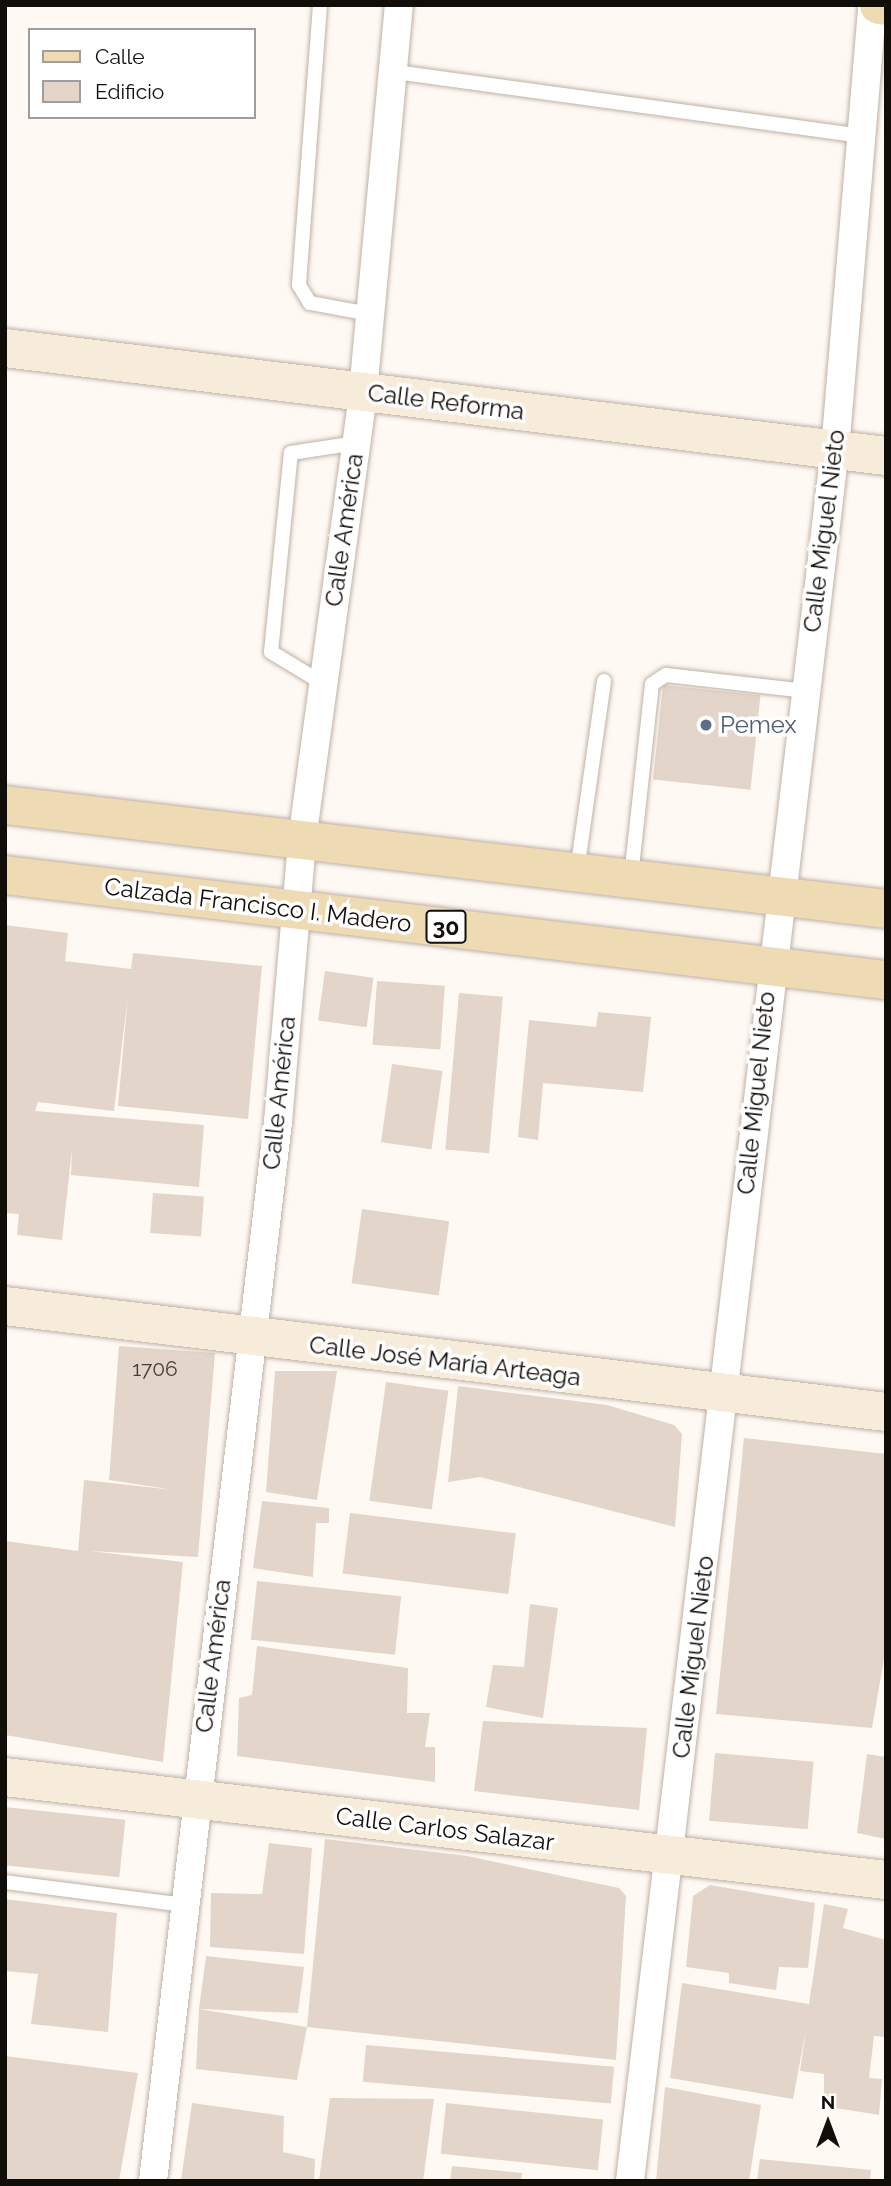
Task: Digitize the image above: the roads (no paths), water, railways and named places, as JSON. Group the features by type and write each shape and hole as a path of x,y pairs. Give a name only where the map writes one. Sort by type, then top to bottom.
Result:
{"main road":[{"path":"879,5 886,6"},
{"path":"5,805 886,909"},
{"name":"Calzada Francisco I. Madero","path":"5,875 886,979"}],"street":[{"name":"Calle América","path":"153,2181 195,1800 251,1338 302,840 363,392 395,72 399,5"},
{"name":"Calle Miguel Nieto","path":"630,2181 725,1394 769,966 781,897 835,450 872,5"},
{"name":"Calle Reforma","path":"5,348 886,456"},
{"name":"Calle José María Arteaga","path":"5,1306 251,1338 886,1412"},
{"name":"Calle Carlos Salazar","path":"5,1777 886,1880"}],"lane":[{"path":"320,5 299,285 310,303 370,314"},
{"path":"395,72 861,136"},
{"path":"324,684 271,652 291,453 356,443"},
{"path":"631,879 652,684 666,675 806,691"},
{"path":"576,873 604,681"},
{"path":"5,1882 184,1905"}],"place":[{"name":"Pemex","path":"706,725"}]}
